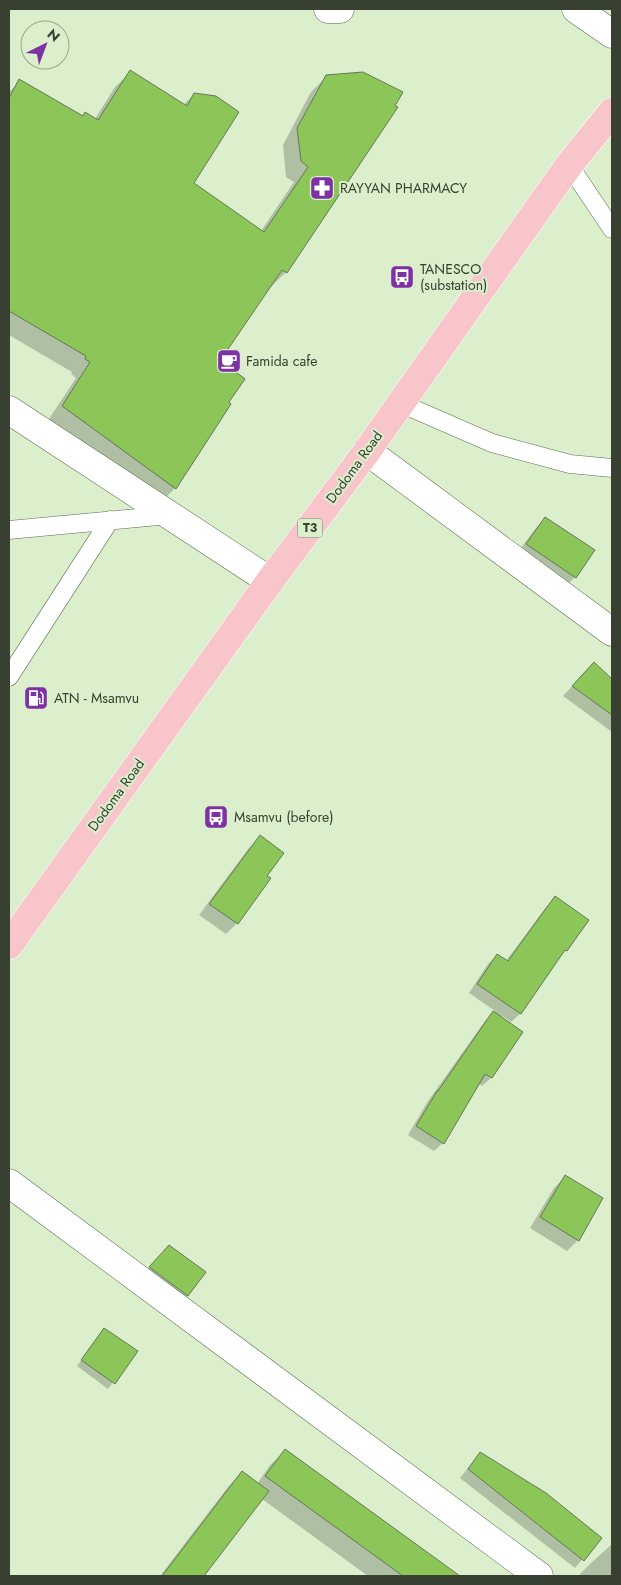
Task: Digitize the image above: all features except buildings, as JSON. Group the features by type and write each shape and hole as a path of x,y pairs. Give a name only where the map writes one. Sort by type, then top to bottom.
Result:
{"highway":[{"name":"Dodoma Road","path":"9,944 270,581 367,451 568,164 612,112"}],"street":[{"path":"328,9 340,9"},
{"path":"576,9 612,34"},
{"path":"9,410 270,581"},
{"path":"367,451 612,632"},
{"path":"9,1183 539,1576"}],"lane":[{"path":"568,164 612,229"},
{"path":"400,403 492,443 570,464 612,468"},
{"path":"9,530 169,515"},
{"path":"9,677 110,520"}],"place":[{"name":"RAYYAN PHARMACY","path":"322,188"},
{"name":"TANESCO (substation)","path":"402,277"},
{"name":"Famida cafe","path":"229,361"},
{"name":"ATN - Msamvu","path":"36,698"},
{"name":"Msamvu (before)","path":"216,817"}]}
